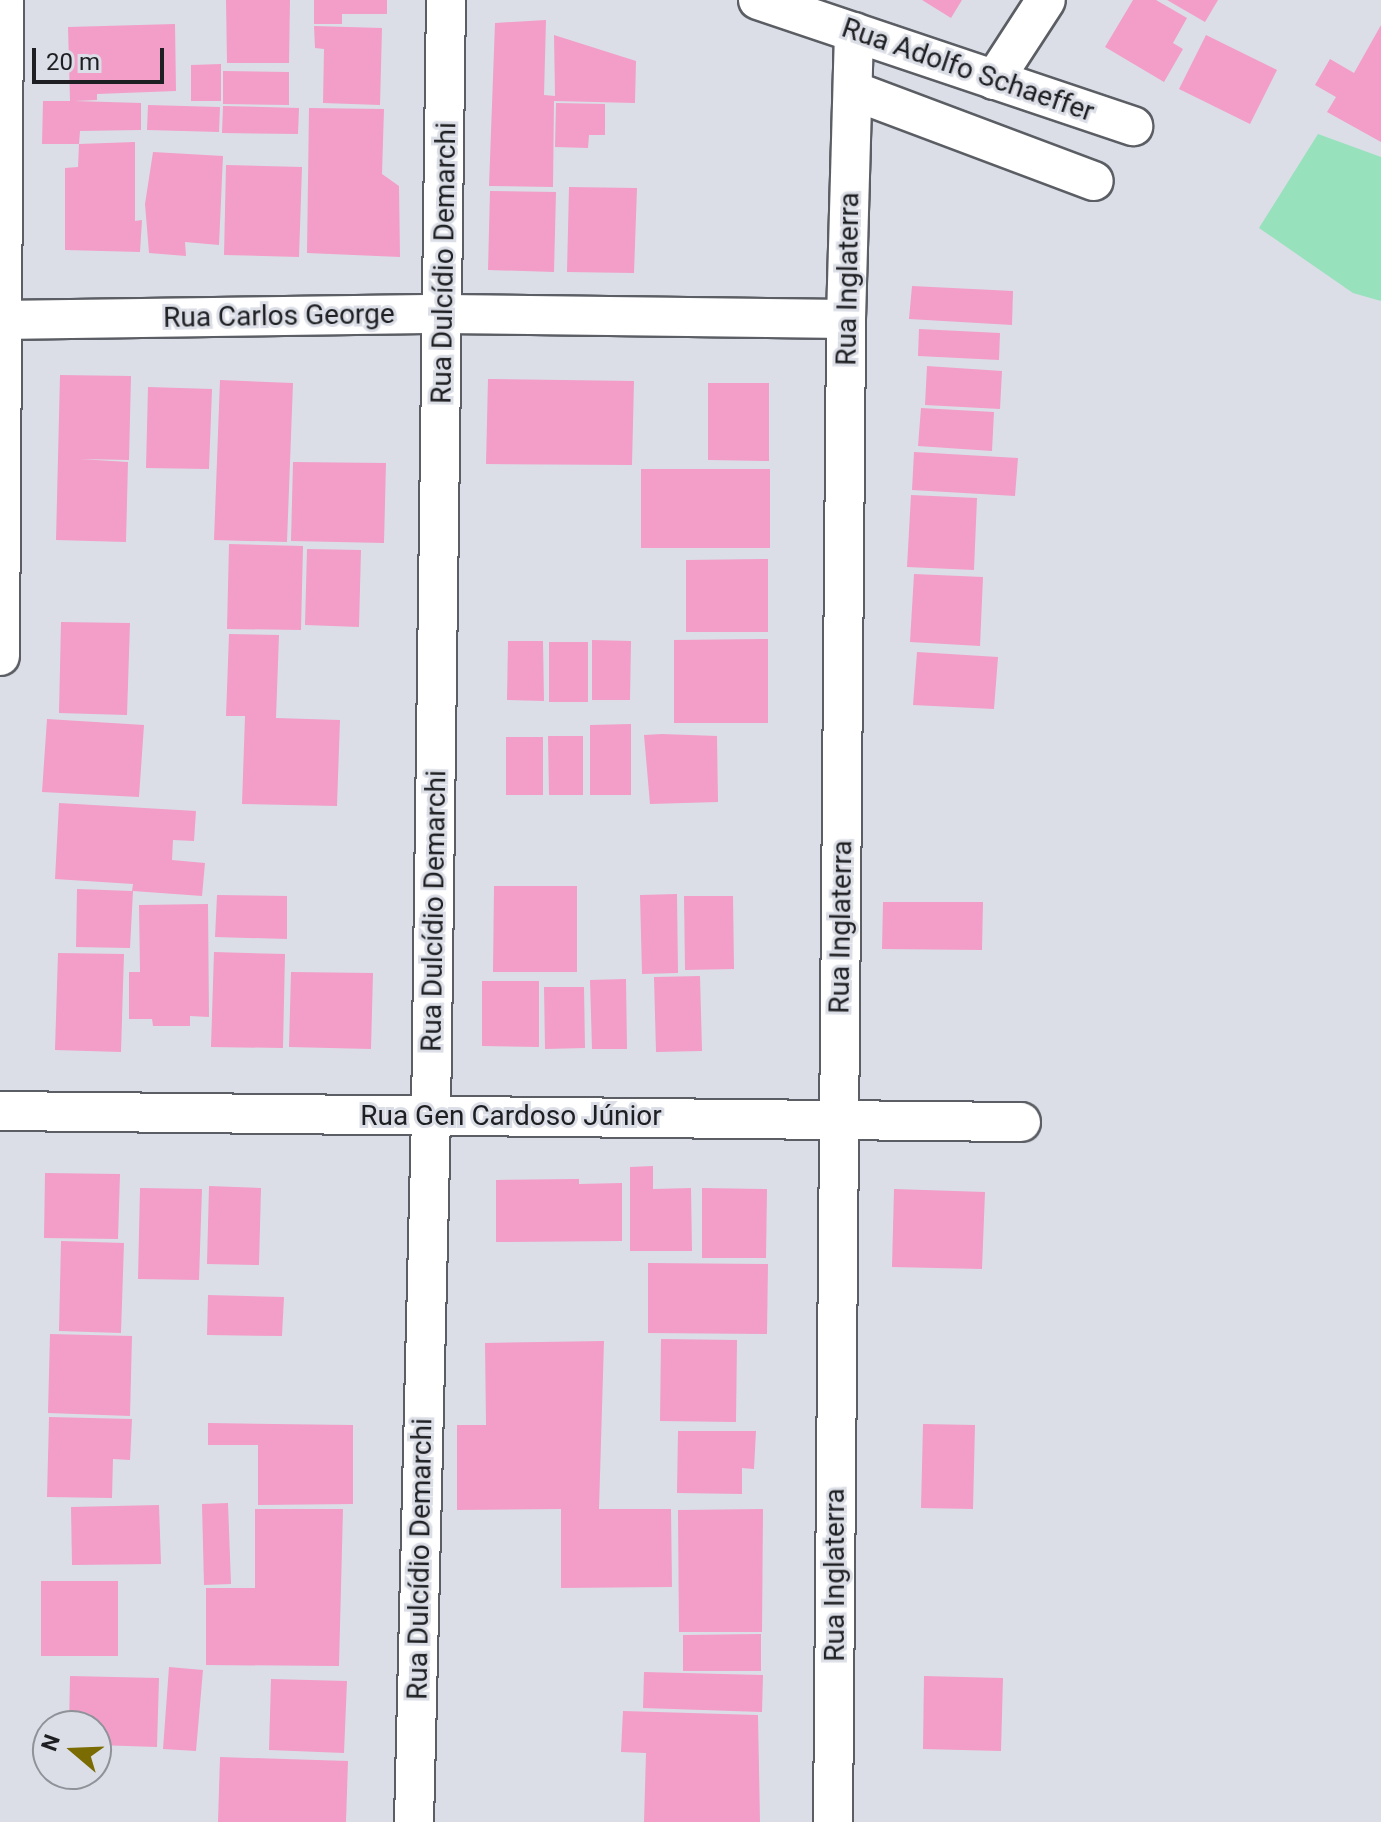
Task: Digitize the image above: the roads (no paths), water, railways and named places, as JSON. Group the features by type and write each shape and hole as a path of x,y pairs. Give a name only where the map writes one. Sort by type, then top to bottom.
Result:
{"street":[{"path":"0,656 4,0"},
{"name":"Rua Dulcídio Demarchi","path":"414,1822 431,1115 446,0"},
{"name":"Rua Adolfo Schaeffer","path":"758,0 1133,126"},
{"path":"994,80 1046,0"},
{"name":"Rua Inglaterra","path":"833,1822 846,319 854,32"},
{"name":"Rua Adolfo Schaeffer","path":"854,91 1094,181"},
{"name":"Rua Carlos George","path":"1,320 444,314 846,319"},
{"name":"Rua Gen Cardoso Júnior","path":"0,1111 1021,1122"}]}
